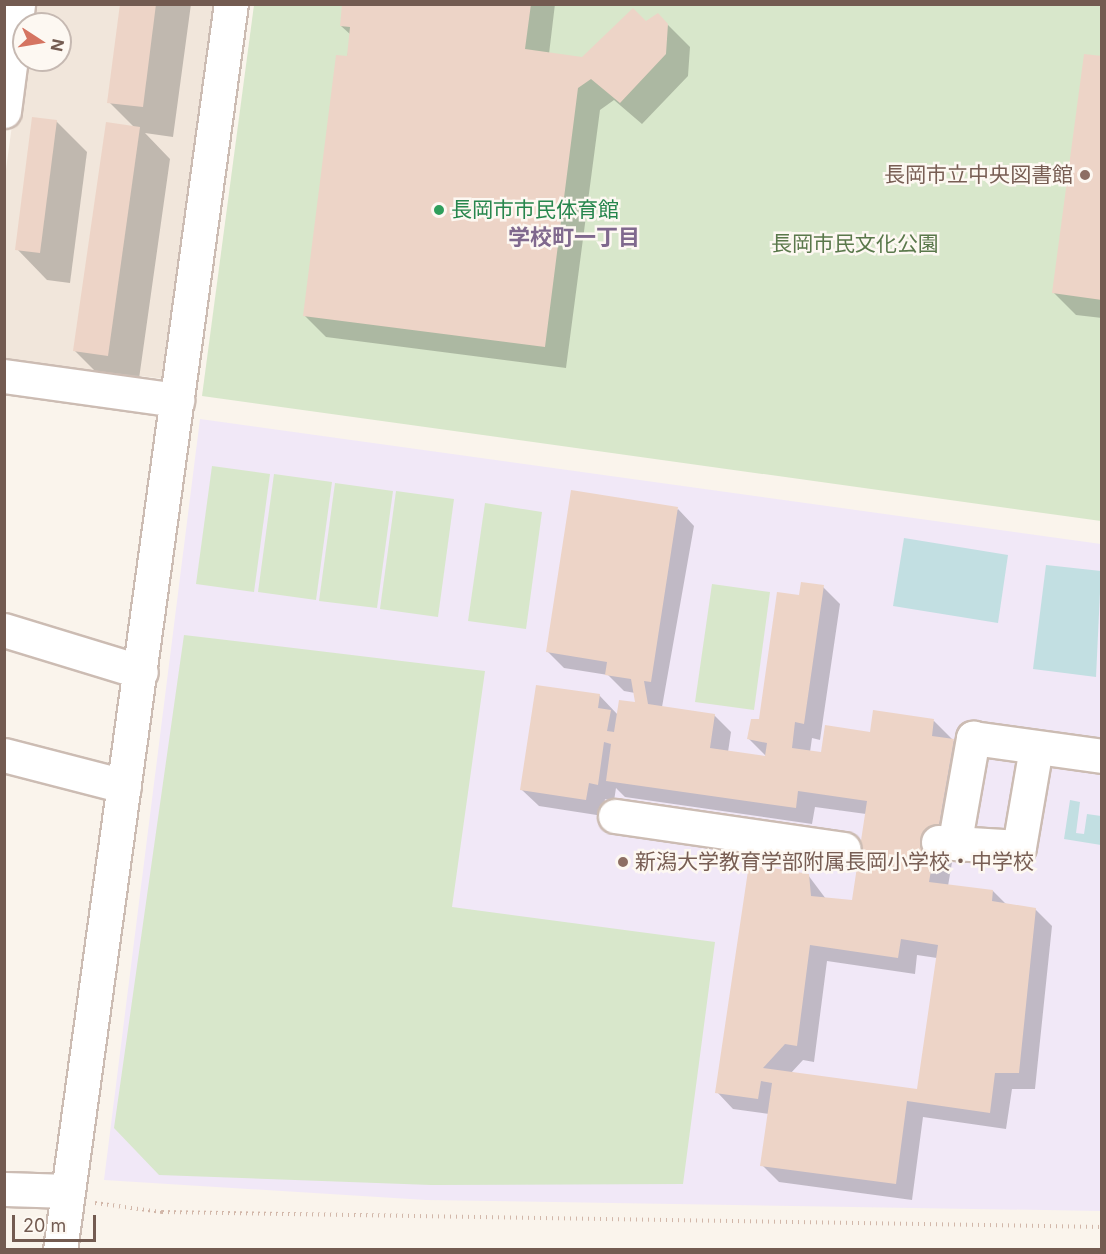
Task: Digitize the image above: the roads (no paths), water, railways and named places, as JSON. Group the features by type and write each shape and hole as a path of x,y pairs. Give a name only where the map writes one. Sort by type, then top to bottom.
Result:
{"street":[{"path":"4,111 18,4"},
{"path":"60,1250 72,1203 124,786 231,4"},
{"path":"4,376 177,400"},
{"path":"4,630 141,672"},
{"path":"1036,748 1018,847 946,841 973,738 1101,756"},
{"path":"4,755 124,786"},
{"path":"615,816 844,849"},
{"path":"4,1189 72,1203"}],"water":[{"path":"904,538 1008,555 998,623 893,606"},
{"path":"1046,565 1101,571 1096,677 1033,669"},
{"path":"1070,800 1080,802 1076,833 1084,834 1087,814 1101,816 1101,845 1064,839"}],"place":[{"name":"長岡市立中央図書館","path":"1085,175"},
{"name":"長岡市市民体育館","path":"439,210"},
{"name":"新潟大学教育学部附属長岡小学校・中学校","path":"623,862"}],"district":[{"name":"学校町一丁目","path":"574,238"}],"park label":[{"name":"長岡市民文化公園","path":"855,244"}]}
